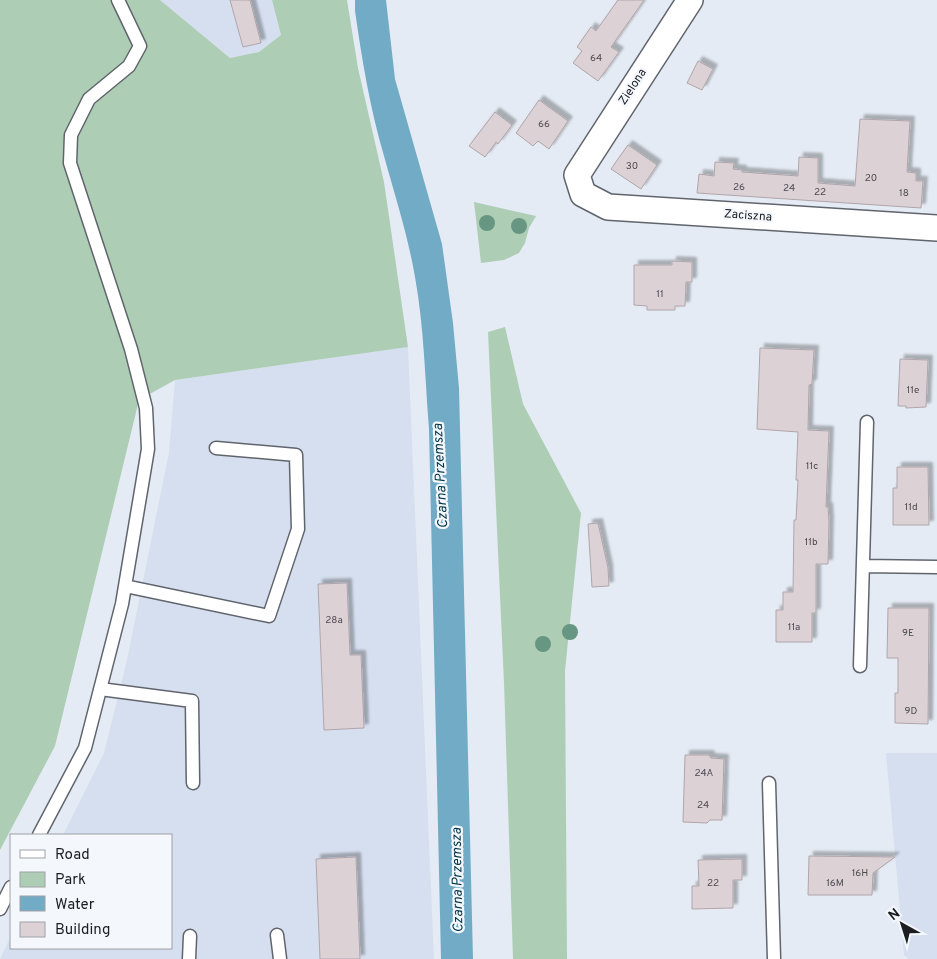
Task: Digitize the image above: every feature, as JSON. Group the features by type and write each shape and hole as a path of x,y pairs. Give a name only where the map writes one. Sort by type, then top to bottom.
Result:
{"street":[{"name":"Zielona","path":"577,175 690,0"},
{"name":"Zaciszna","path":"577,175 583,194 608,207 937,228"}],"lane":[{"path":"40,834 85,748 122,604 148,450 146,408 132,349 70,163 71,135 89,99 129,66 140,46 118,0"},
{"path":"860,666 867,422"},
{"path":"125,586 269,616 298,529 296,455 216,448"},
{"path":"863,566 937,566"},
{"path":"100,690 192,701 193,783"},
{"path":"769,783 774,959"},
{"path":"0,908 10,889"},
{"path":"189,959 190,936"},
{"path":"277,936 280,959"}],"shaded area":[{"path":"160,0 272,0 281,35 259,52 230,58"},
{"path":"408,347 434,959 0,959 10,938 10,949 172,949 172,834 64,834 104,753 127,660 169,452 175,380"},
{"path":"886,753 937,753 937,959 909,959 904,955"}],"green space":[{"path":"0,0 160,0 230,58 259,52 281,35 272,0 347,0 358,68 384,182 408,347 175,380 139,400 55,746 0,850"},
{"path":"474,202 536,216 519,253 504,260 481,263"},
{"path":"505,327 523,404 581,513 565,671 567,959 513,959 504,683 488,332"}],"water":[{"name":"Czarna Przemsza","path":"355,0 386,0 395,79 442,244 453,323 459,388 473,959 441,959 429,429 422,334 418,296 409,246 371,102 355,11"}],"building":[{"path":"230,0 250,0 261,43 243,47"},
{"path":"618,0 644,0 611,47 619,52 598,81 573,63 582,51 577,47 591,27 596,31"},
{"path":"698,61 713,69 702,90 687,83"},
{"path":"539,100 568,121 549,149 538,141 533,146 516,133"},
{"path":"495,112 512,125 498,144 496,142 485,157 469,146"},
{"path":"860,119 910,121 907,172 916,173 916,181 923,181 921,208 697,193 699,174 714,176 715,162 734,163 733,169 742,170 742,172 798,176 799,157 818,158 818,183 855,186"},
{"path":"628,145 657,165 641,189 611,169"},
{"path":"672,261 692,262 692,282 686,282 685,306 675,306 675,310 647,310 647,306 634,305 634,265 672,265"},
{"path":"760,348 814,350 812,384 809,385 808,430 829,431 826,507 828,507 829,521 828,564 816,564 816,613 812,613 812,642 776,642 776,610 783,610 783,592 793,592 798,432 757,429"},
{"path":"900,359 928,360 926,407 906,408 906,406 898,406"},
{"path":"897,467 928,467 929,525 893,525 893,488 897,488"},
{"path":"598,523 608,568 609,586 592,587 588,524"},
{"path":"347,583 350,655 361,655 364,728 324,730 318,584"},
{"path":"888,608 929,608 928,724 895,723 895,693 898,693 898,658 887,658"},
{"path":"685,755 709,755 711,758 724,759 722,820 710,820 707,823 683,822"},
{"path":"809,856 895,857 873,873 872,895 808,895"},
{"path":"356,857 360,959 320,959 316,859"},
{"path":"742,859 742,880 733,880 733,908 692,909 692,886 699,886 698,860"}]}
